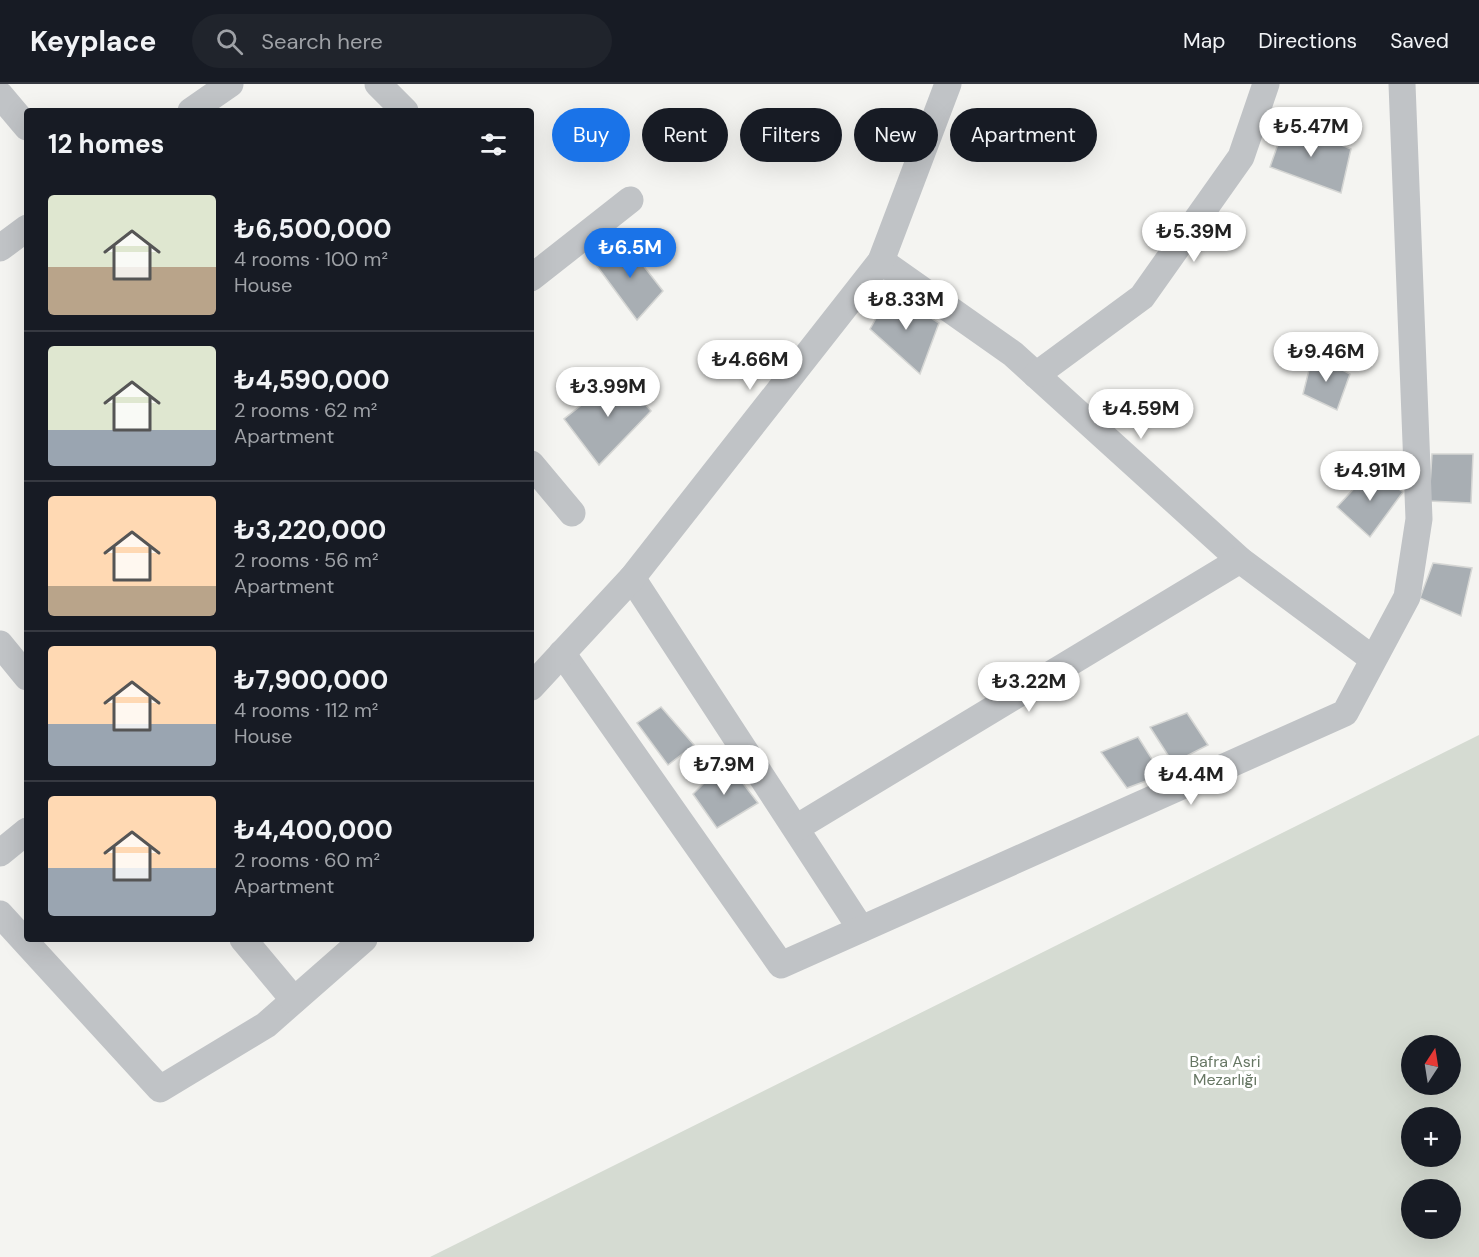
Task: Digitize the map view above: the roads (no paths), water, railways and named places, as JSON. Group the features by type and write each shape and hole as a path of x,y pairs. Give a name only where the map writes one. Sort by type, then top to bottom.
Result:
{"street":[{"path":"195,108 230,84"},
{"path":"378,84 402,108"},
{"path":"534,684 632,578 881,261 948,84"},
{"path":"1035,375 1142,297 1240,157 1266,84"},
{"path":"562,653 781,965 1345,713 1407,597 1419,519 1402,84"},
{"path":"0,94 24,123"},
{"path":"536,264 630,201"},
{"path":"0,248 24,230"},
{"path":"881,261 1013,354 1240,560 1373,659"},
{"path":"534,468 572,513"},
{"path":"796,828 1240,560"},
{"path":"632,578 861,929"},
{"path":"0,644 24,673"},
{"path":"0,853 24,833"},
{"path":"0,914 24,940"},
{"path":"26,942 160,1089 267,1025 361,942"},
{"path":"246,942 294,1000"}],"park label":[{"name":"Bafra Asri Mezarlığı","path":"1225,1070"}]}
